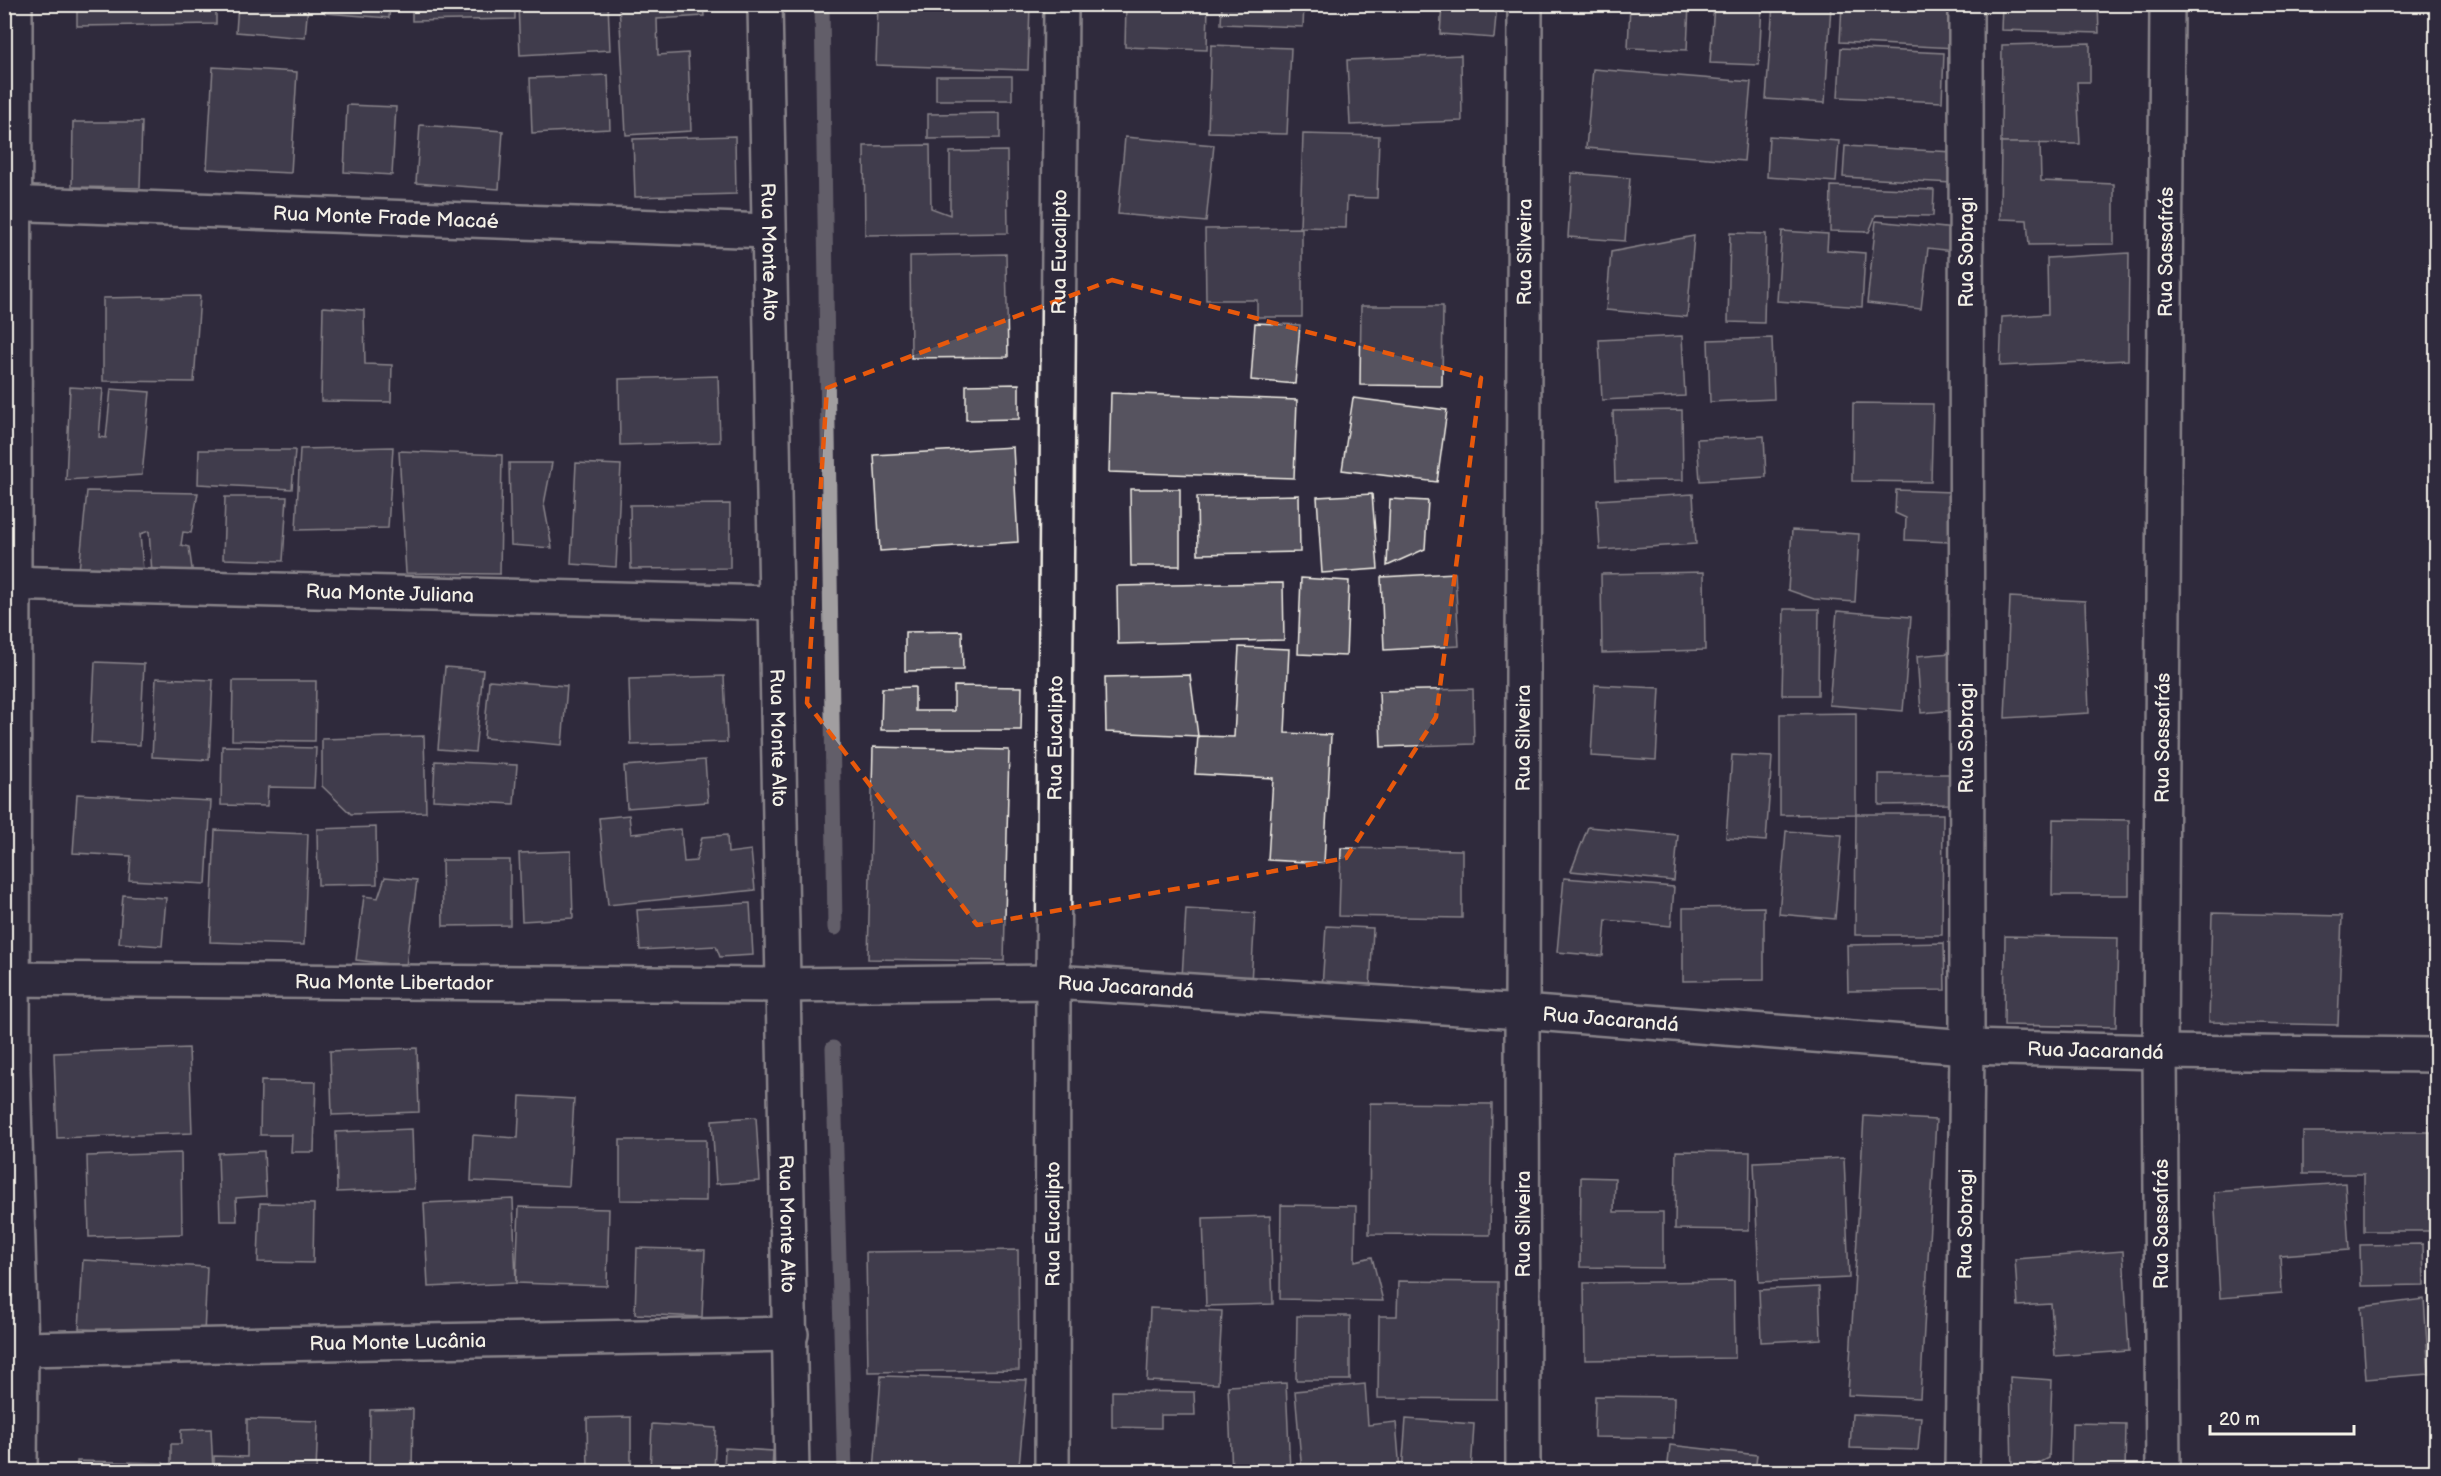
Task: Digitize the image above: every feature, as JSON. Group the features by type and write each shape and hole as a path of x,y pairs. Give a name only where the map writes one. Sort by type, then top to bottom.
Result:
{"street":[{"path":"15,4 10,204 9,980 13,1070 13,1348 20,1472"},
{"name":"Rua Monte Alto","path":"765,4 774,603 784,985 792,1472"},
{"name":"Rua Eucalipto","path":"1053,1472 1053,982 1061,4"},
{"name":"Rua Silveira","path":"1523,1472 1525,4"},
{"name":"Rua Sobragi","path":"1962,1472 1967,1047 1966,4"},
{"name":"Rua Sassafrás","path":"2163,1472 2160,1052 2167,4"},
{"name":"Rua Monte Frade Macaé","path":"10,204 768,231"},
{"name":"Rua Monte Juliana","path":"9,583 774,603"},
{"name":"Rua Monte Libertador","path":"9,980 784,985"},
{"name":"Rua Jacarandá","path":"784,985 1053,982 1522,1012 1967,1047 2436,1055"},
{"name":"Rua Monte Lucânia","path":"13,1348 791,1334"}],"highlighted area":[{"path":"1112,280 1481,378 1436,717 1346,858 977,925 807,703 827,388"}],"building":[{"path":"77,4 216,4 216,24 77,26"},
{"path":"238,4 308,4 305,38 236,32"},
{"path":"326,4 390,4 389,18 325,13"},
{"path":"412,4 515,4 515,19 412,21"},
{"path":"518,4 608,4 610,50 520,55"},
{"path":"619,4 703,4 704,16 657,19 658,55 688,53 691,131 626,135"},
{"path":"878,4 1030,4 1028,70 876,65"},
{"path":"1126,4 1208,4 1207,50 1125,47"},
{"path":"1222,4 1304,4 1303,27 1221,24"},
{"path":"1442,4 1497,4 1494,38 1440,34"},
{"path":"1630,4 1689,4 1687,50 1628,48"},
{"path":"1714,4 1762,4 1759,65 1710,63"},
{"path":"1773,4 1831,5 1825,103 1766,99"},
{"path":"1842,4 1958,4 1956,48 1840,42"},
{"path":"2002,4 2098,4 2099,33 2001,30"},
{"path":"2090,43 2090,82 2077,82 2080,144 2001,143 2002,45"},
{"path":"1211,45 1291,48 1287,134 1208,132"},
{"path":"1841,48 1944,53 1942,102 1838,97"},
{"path":"1461,55 1462,121 1350,125 1347,60"},
{"path":"213,67 297,72 291,173 207,169"},
{"path":"1593,69 1751,82 1744,161 1586,148"},
{"path":"608,75 610,129 532,133 530,78"},
{"path":"936,76 1012,76 1012,100 936,100"},
{"path":"347,105 396,107 392,175 344,172"},
{"path":"1000,113 1000,138 928,139 928,114"},
{"path":"73,122 142,122 140,188 72,187"},
{"path":"420,125 503,131 499,189 416,183"},
{"path":"1303,134 1379,136 1377,198 1347,197 1346,228 1300,227"},
{"path":"735,136 736,194 635,197 633,139"},
{"path":"1769,136 1839,141 1836,182 1767,177"},
{"path":"1125,137 1214,145 1206,222 1118,214"},
{"path":"2001,143 2040,143 2041,181 2114,184 2114,244 2029,245 2027,220 2000,219"},
{"path":"930,145 931,208 950,215 950,152 1007,151 1008,233 865,235 864,146"},
{"path":"1845,146 1954,152 1952,183 1843,177"},
{"path":"1572,173 1630,178 1625,241 1568,237"},
{"path":"1831,186 1934,190 1933,216 1876,215 1869,232 1830,231"},
{"path":"1876,221 1955,229 1953,251 1928,248 1921,309 1867,303"},
{"path":"1302,228 1302,317 1257,317 1257,300 1206,300 1205,229"},
{"path":"1782,231 1828,234 1827,250 1865,253 1862,307 1777,301"},
{"path":"1730,233 1766,234 1764,323 1728,322"},
{"path":"1694,236 1687,317 1606,310 1611,252"},
{"path":"2129,253 2128,360 2000,366 2002,317 2048,314 2047,258"},
{"path":"1006,254 1008,357 911,358 910,256"},
{"path":"200,296 194,382 103,381 103,298"},
{"path":"1361,306 1443,306 1442,386 1360,385"},
{"path":"323,307 364,310 365,364 392,365 391,402 321,401"},
{"path":"1255,323 1300,325 1295,384 1251,380"},
{"path":"1682,336 1685,396 1602,400 1599,340"},
{"path":"1772,338 1774,399 1710,402 1708,340"},
{"path":"718,376 720,442 620,445 619,379"},
{"path":"1019,384 1019,419 966,420 966,385"},
{"path":"70,387 103,389 99,437 106,438 111,389 150,392 142,475 66,480"},
{"path":"1111,393 1297,400 1294,478 1109,472"},
{"path":"1353,398 1447,410 1437,482 1342,470"},
{"path":"1853,403 1933,404 1931,482 1852,481"},
{"path":"1682,410 1683,480 1615,481 1613,411"},
{"path":"1764,436 1766,477 1700,481 1697,439"},
{"path":"393,447 388,528 296,530 300,449"},
{"path":"1013,447 1018,542 880,551 874,455"},
{"path":"199,450 295,450 292,489 198,484"},
{"path":"399,451 502,455 500,574 406,573"},
{"path":"509,463 552,463 544,504 552,548 511,545"},
{"path":"576,463 621,465 616,567 571,564"},
{"path":"1130,489 1180,489 1180,566 1131,566"},
{"path":"1896,490 1952,492 1949,542 1905,540 1906,518 1895,513"},
{"path":"87,491 198,493 191,533 183,532 181,545 189,547 193,576 152,573 149,531 140,534 143,571 79,571"},
{"path":"1372,494 1378,569 1322,573 1317,497"},
{"path":"1693,494 1696,544 1600,550 1597,500"},
{"path":"1299,495 1300,552 1198,554 1197,497"},
{"path":"225,497 287,497 283,561 223,559"},
{"path":"1390,499 1428,501 1425,549 1387,566"},
{"path":"730,504 730,568 631,569 630,505"},
{"path":"1792,530 1859,534 1855,602 1814,599 1788,590"},
{"path":"1704,572 1705,650 1602,653 1601,574"},
{"path":"1455,573 1459,646 1384,650 1381,577"},
{"path":"1301,578 1349,581 1346,656 1298,654"},
{"path":"1283,583 1284,640 1118,644 1117,586"},
{"path":"2010,597 2085,601 2089,713 2005,718"},
{"path":"1784,609 1819,609 1818,695 1782,695"},
{"path":"1837,611 1911,617 1903,711 1829,705"},
{"path":"962,631 963,670 905,671 905,632"},
{"path":"1239,647 1289,649 1285,733 1331,735 1324,863 1268,860 1273,778 1195,774 1198,736 1234,737"},
{"path":"1951,653 1956,710 1921,713 1917,656"},
{"path":"95,662 144,664 140,745 91,743"},
{"path":"445,667 483,670 475,752 438,749"},
{"path":"1190,675 1198,736 1106,732 1105,677"},
{"path":"724,676 727,742 631,745 629,679"},
{"path":"156,678 213,680 209,760 152,757"},
{"path":"489,680 567,686 562,745 484,738"},
{"path":"233,681 316,681 315,741 232,740"},
{"path":"1595,685 1660,688 1656,760 1591,756"},
{"path":"954,686 1022,687 1021,730 881,730 882,688 915,687 915,711 954,711"},
{"path":"1473,689 1474,744 1381,747 1379,691"},
{"path":"1856,713 1856,814 1780,815 1780,714"},
{"path":"424,736 426,812 351,814 322,786 322,739"},
{"path":"222,746 316,748 314,788 268,787 267,806 221,805"},
{"path":"873,747 1009,750 1004,961 868,959"},
{"path":"1732,755 1772,757 1766,841 1726,838"},
{"path":"705,760 708,802 627,808 624,766"},
{"path":"435,761 517,765 514,804 433,800"},
{"path":"1879,774 1950,774 1950,804 1879,805"},
{"path":"77,794 211,801 206,884 129,880 131,856 73,853"},
{"path":"1856,814 1943,814 1942,935 1855,935"},
{"path":"629,815 631,834 681,829 684,862 696,861 702,837 727,835 728,853 751,850 755,890 608,905 599,818"},
{"path":"2053,819 2129,820 2129,895 2052,895"},
{"path":"376,827 377,884 318,885 317,829"},
{"path":"1588,827 1678,835 1674,881 1571,871"},
{"path":"215,830 308,834 304,945 210,942"},
{"path":"1786,831 1842,835 1835,919 1779,914"},
{"path":"1341,848 1462,850 1462,918 1339,916"},
{"path":"571,851 573,918 522,921 519,853"},
{"path":"442,860 510,860 510,925 443,926"},
{"path":"385,877 417,880 406,966 356,960 364,896 378,898"},
{"path":"1564,878 1674,887 1671,926 1606,920 1603,956 1557,952"},
{"path":"123,895 166,898 162,946 119,943"},
{"path":"750,903 753,955 720,957 716,946 640,950 637,910"},
{"path":"1764,907 1764,980 1683,981 1683,908"},
{"path":"1186,909 1255,913 1251,983 1182,978"},
{"path":"2212,913 2342,916 2338,1025 2209,1022"},
{"path":"1326,926 1373,928 1370,990 1322,988"},
{"path":"2005,936 2118,938 2116,1027 2004,1025"},
{"path":"1944,943 1945,990 1848,991 1847,945"},
{"path":"189,1048 192,1133 57,1138 54,1053"},
{"path":"417,1048 419,1112 332,1115 330,1051"},
{"path":"261,1081 316,1082 314,1152 291,1152 292,1135 260,1135"},
{"path":"520,1096 574,1099 569,1186 471,1181 473,1135 518,1138"},
{"path":"1370,1103 1492,1104 1490,1235 1369,1234"},
{"path":"1864,1116 1936,1120 1920,1398 1848,1395"},
{"path":"756,1117 760,1181 716,1184 712,1120"},
{"path":"412,1129 414,1189 337,1192 336,1132"},
{"path":"2303,1132 2431,1132 2431,1231 2364,1231 2364,1174 2303,1174"},
{"path":"620,1140 706,1140 706,1201 620,1200"},
{"path":"264,1151 266,1196 236,1198 237,1221 220,1221 218,1153"},
{"path":"1676,1151 1750,1152 1749,1230 1675,1229"},
{"path":"181,1153 182,1234 89,1237 87,1156"},
{"path":"1844,1158 1849,1278 1759,1282 1754,1162"},
{"path":"1581,1177 1615,1178 1614,1212 1663,1212 1663,1268 1580,1267"},
{"path":"2345,1183 2349,1250 2280,1255 2282,1293 2220,1298 2214,1192"},
{"path":"513,1199 516,1283 428,1287 424,1203"},
{"path":"260,1203 314,1204 313,1263 258,1262"},
{"path":"1281,1205 1356,1206 1355,1261 1372,1257 1383,1301 1280,1299"},
{"path":"519,1207 609,1209 607,1286 516,1283"},
{"path":"1270,1216 1273,1304 1206,1306 1203,1218"},
{"path":"2423,1244 2424,1285 2361,1286 2360,1245"},
{"path":"637,1248 705,1250 702,1317 635,1314"},
{"path":"1018,1250 1019,1370 868,1372 866,1252"},
{"path":"2123,1251 2129,1351 2055,1356 2051,1304 2018,1306 2015,1259"},
{"path":"83,1260 207,1267 204,1335 79,1329"},
{"path":"1398,1281 1498,1282 1497,1399 1378,1398 1379,1316 1397,1316"},
{"path":"1734,1281 1735,1358 1585,1360 1584,1283"},
{"path":"1819,1287 1821,1339 1761,1342 1759,1290"},
{"path":"2424,1299 2429,1374 2366,1379 2361,1307"},
{"path":"1150,1308 1222,1311 1218,1384 1147,1381"},
{"path":"1297,1316 1350,1316 1350,1380 1296,1380"},
{"path":"881,1376 1027,1380 1019,1465 874,1472"},
{"path":"2010,1377 2052,1380 2049,1458 2022,1472 2012,1472"},
{"path":"1286,1383 1290,1471 1232,1472 1228,1386"},
{"path":"1365,1384 1368,1425 1396,1422 1400,1471 1302,1472 1295,1391"},
{"path":"1112,1391 1194,1392 1195,1415 1161,1415 1161,1428 1112,1427"},
{"path":"1595,1396 1674,1397 1673,1438 1594,1437"},
{"path":"413,1409 412,1472 369,1472 370,1410"},
{"path":"1852,1414 1921,1417 1918,1450 1850,1448"},
{"path":"631,1417 631,1472 588,1472 587,1418"},
{"path":"247,1419 318,1421 316,1472 214,1472 214,1456 247,1457"},
{"path":"1406,1419 1474,1424 1471,1472 1402,1472"},
{"path":"2072,1423 2126,1424 2125,1472 2071,1472"},
{"path":"652,1424 716,1428 714,1472 650,1472"},
{"path":"211,1429 213,1472 171,1472 171,1444 181,1444 181,1430"},
{"path":"1670,1445 1757,1455 1755,1472 1667,1472"},
{"path":"725,1448 773,1451 772,1472 724,1472"},
{"path":"77,1461 163,1463 163,1472 77,1472"},
{"path":"524,1464 567,1465 567,1472 524,1472"}],"waterway":[{"path":"822,4 835,928"},
{"path":"833,1048 845,1472"}]}
